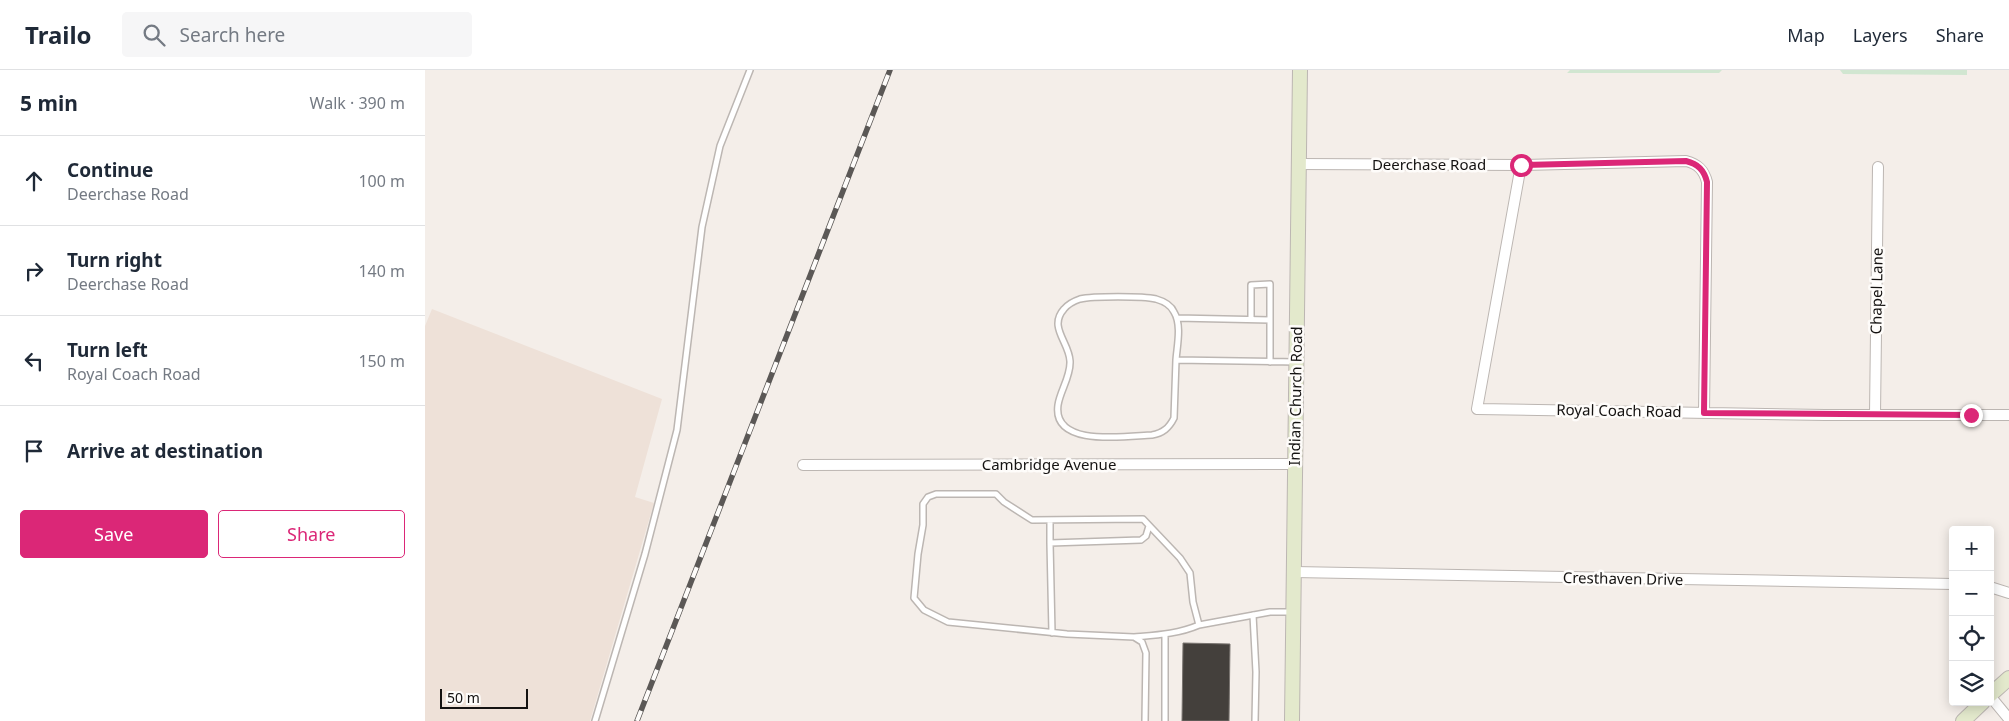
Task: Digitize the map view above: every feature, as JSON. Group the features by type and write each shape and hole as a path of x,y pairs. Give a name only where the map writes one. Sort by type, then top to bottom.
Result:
{"street":[{"name":"Indian Church Road","path":"1292,721 1300,70"},
{"name":"Deerchase Road","path":"1299,164 1521,165 1686,161 1693,163 1701,168 1707,182 1704,413"},
{"name":"Royal Coach Road","path":"1521,165 1477,409 1875,415 2009,415"},
{"name":"Chapel Lane","path":"1875,415 1878,167"},
{"name":"Cambridge Avenue","path":"803,465 1295,464"},
{"name":"Cresthaven Drive","path":"1294,572 1949,584"},
{"path":"1994,588 2009,593"},
{"path":"1994,692 2009,678"},
{"path":"1994,701 2009,719"},
{"path":"1963,721 1979,706"}],"lane":[{"path":"595,721 645,554 677,430 702,227 720,146 750,70"},
{"path":"1251,319 1251,284 1270,284 1270,362"},
{"path":"1086,298 1150,298 1170,306 1178,323 1176,360 1174,418 1171,424 1160,434 1079,436 1067,429 1059,417 1058,403 1068,375 1070,360 1058,329 1058,322 1061,313 1068,305 1086,298"},
{"path":"1177,318 1270,320"},
{"path":"1176,360 1297,362"},
{"path":"1199,625 1193,602 1190,573 1180,558 1143,519 1032,520 995,494 937,494 928,497 923,504 923,524 914,598 924,610 948,622 1052,633 1134,637 1165,635 1199,625 1270,612 1293,612"},
{"path":"1050,520 1052,633"},
{"path":"1050,543 1141,540 1146,536 1149,526"},
{"path":"1253,615 1256,672 1255,721"},
{"path":"1165,635 1165,721"},
{"path":"1134,637 1142,642 1146,653 1145,721"}],"shaded area":[{"path":"432,309 662,399 635,497 654,503 590,721 425,721 425,326"}],"green space":[{"path":"1570,70 1722,70 1719,73 1567,73"},
{"path":"1840,70 1967,70 1967,75 1843,74"}],"building":[{"path":"1183,643 1230,644 1229,721 1182,721"}],"railway":[{"path":"637,721 890,70"}],"route":[{"path":"1521,165 1686,161 1701,168 1707,182 1704,413 1971,415"}]}
